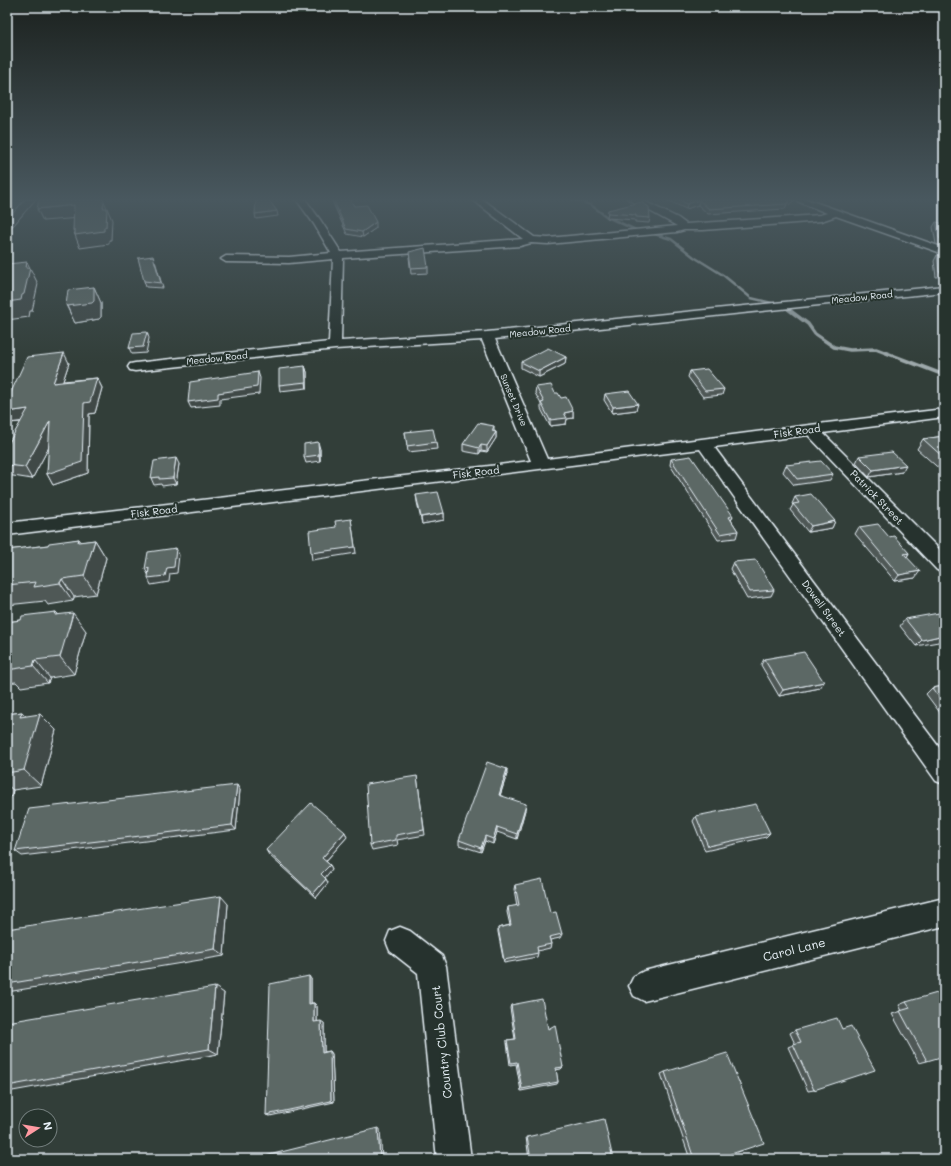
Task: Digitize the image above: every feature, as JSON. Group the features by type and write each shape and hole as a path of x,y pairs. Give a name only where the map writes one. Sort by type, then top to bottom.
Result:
{"street":[{"path":"226,259 289,260 347,253"},
{"path":"335,345 338,254"},
{"name":"Meadow Road","path":"135,367 335,345 488,336 944,289"},
{"name":"Sunset Drive","path":"488,336 541,465"},
{"name":"Fisk Road","path":"7,529 541,465 810,429 944,413"},
{"name":"Patrick Street","path":"810,429 944,566"},
{"name":"Dowell Street","path":"704,444 944,773"},
{"name":"Carol Lane","path":"644,986 944,912"},
{"name":"Country Club Court","path":"400,941 432,966 454,1159"}],"building":[{"path":"409,253 426,253 428,267 411,268"},
{"path":"941,253 944,253 944,271 939,272 937,255 942,256"},
{"path":"153,256 161,283 144,281 138,258"},
{"path":"27,262 26,268 30,268 24,294 22,295 21,300 7,302 7,264"},
{"path":"94,287 94,301 92,303 66,305 68,290"},
{"path":"147,332 143,347 129,348 133,333"},
{"path":"548,348 566,357 539,371 521,362"},
{"path":"64,353 53,383 97,378 90,402 84,403 82,462 47,474 50,421 25,467 7,465 7,446 28,409 7,412 7,401 27,357"},
{"path":"305,366 306,382 279,385 279,369"},
{"path":"707,369 724,389 705,391 690,371"},
{"path":"258,372 257,387 218,393 218,398 188,402 190,382"},
{"path":"551,385 555,393 558,393 561,398 566,397 573,411 564,413 567,418 550,420 541,403 544,402 536,387"},
{"path":"629,391 638,404 613,407 605,394"},
{"path":"478,423 494,426 492,431 496,432 487,446 481,445 479,448 463,444"},
{"path":"433,429 436,442 407,446 405,432"},
{"path":"944,436 944,458 923,439"},
{"path":"318,442 319,455 304,457 304,444"},
{"path":"892,452 906,465 873,470 859,456"},
{"path":"691,456 733,516 729,517 738,531 720,534 671,459"},
{"path":"176,458 173,478 151,478 154,461"},
{"path":"821,461 833,474 797,479 786,465"},
{"path":"438,492 444,513 421,517 416,495"},
{"path":"811,494 835,521 811,526 793,504 799,503 795,497"},
{"path":"351,519 355,547 311,553 309,531 336,527 335,521"},
{"path":"878,524 889,537 894,536 909,553 904,554 920,571 899,575 859,527"},
{"path":"79,539 78,542 95,540 84,576 62,579 60,583 34,587 36,582 7,585 7,550 48,545 49,543"},
{"path":"176,548 174,567 167,568 165,576 148,578 149,568 145,569 148,552"},
{"path":"756,560 774,590 750,592 733,562"},
{"path":"56,612 55,615 73,613 60,657 35,660 33,666 7,670 7,622 21,620 22,616"},
{"path":"939,613 944,619 944,635 922,640 905,619"},
{"path":"804,652 824,682 783,690 764,659"},
{"path":"944,686 944,704 932,688"},
{"path":"22,712 20,717 40,714 24,770 7,773 7,714"},
{"path":"487,762 507,769 499,795 526,804 517,834 497,827 493,839 485,836 481,848 459,840"},
{"path":"417,776 424,830 396,835 396,840 370,845 366,784"},
{"path":"237,785 232,825 15,851 29,809"},
{"path":"311,803 345,832 322,858 330,865 321,874 326,879 313,894 266,850"},
{"path":"756,804 770,833 708,846 696,816"},
{"path":"542,879 550,913 556,912 562,934 549,937 551,944 537,947 538,953 504,960 498,928 511,925 508,907 519,905 515,885"},
{"path":"221,896 215,949 7,984 7,929"},
{"path":"309,976 309,1004 314,1003 314,1022 321,1021 322,1053 330,1051 331,1101 266,1115 270,984"},
{"path":"215,987 209,1049 7,1086 7,1022"},
{"path":"937,993 941,1000 944,999 944,1056 927,1061 900,1011 910,1008 906,1002"},
{"path":"542,999 548,1029 555,1025 563,1067 556,1068 558,1082 522,1089 517,1062 511,1063 507,1040 516,1039 511,1005"},
{"path":"837,1018 842,1029 851,1026 875,1070 814,1090 793,1044 801,1042 795,1030"},
{"path":"727,1053 764,1143 716,1159 694,1159 665,1072"},
{"path":"604,1119 613,1159 531,1159 527,1137"},
{"path":"378,1128 380,1159 265,1159 265,1156"}],"waterway":[{"path":"689,253 723,275 751,298 772,303"},
{"path":"788,309 808,324 815,334 834,347 850,350 876,349 944,375"}]}
